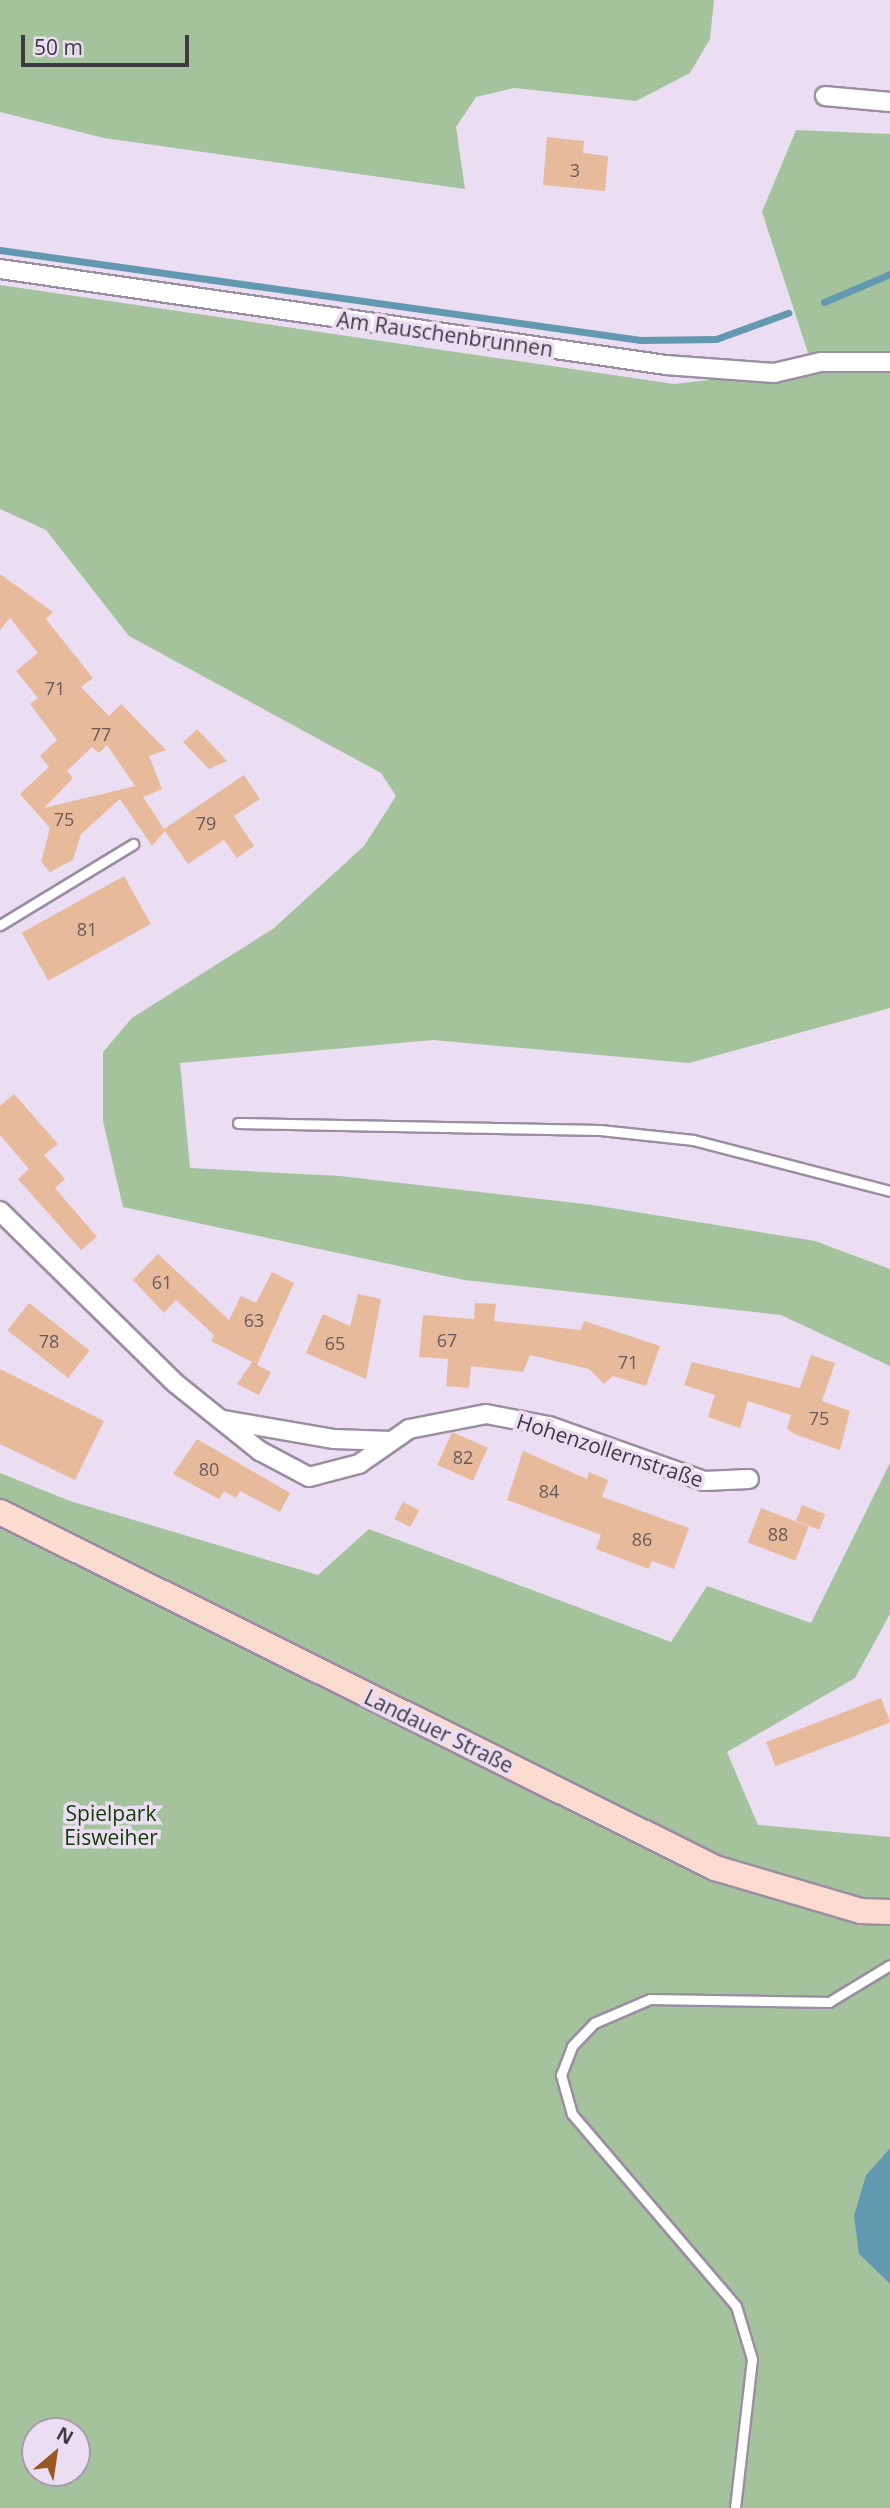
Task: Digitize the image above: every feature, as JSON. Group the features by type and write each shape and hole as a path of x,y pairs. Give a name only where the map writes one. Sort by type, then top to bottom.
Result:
{"main road":[{"name":"Landauer Straße","path":"0,1513 715,1868 861,1911 890,1912"}],"street":[{"path":"825,96 890,102"},
{"name":"Am Rauschenbrunnen","path":"0,269 666,365 774,373 821,362 890,362"},
{"name":"Hohenzollernstraße","path":"0,1211 120,1335 219,1419 309,1477 359,1465 391,1441 443,1419 486,1414 559,1430 704,1481 749,1479"},
{"name":"Hohenzollernstraße","path":"219,1419 334,1439 391,1441"}],"lane":[{"path":"0,925 133,845"},
{"path":"238,1123 600,1130 693,1140 890,1191"},
{"path":"735,2508 752,2359 736,2306 572,2114 561,2075 572,2046 594,2023 650,1998 829,2002 890,1965"}],"green space":[{"path":"0,0 714,0 710,39 690,73 636,101 514,88 476,97 456,127 465,189 104,138 0,112"},
{"path":"796,130 890,134 890,356 809,356 762,212"},
{"path":"0,285 674,384 798,370 890,373 890,1008 689,1063 433,1040 180,1063 190,1168 340,1176 593,1205 815,1241 890,1269 890,1366 781,1315 464,1280 123,1207 103,1121 103,1052 132,1018 274,928 364,846 396,796 381,773 129,636 46,530 0,509"},
{"name":"Spielpark Eisweiher","path":"890,1463 890,1614 855,1678 727,1752 758,1825 890,1837 890,2148 866,2175 859,2254 890,2284 890,2508 0,2508 0,1473 70,1501 318,1575 369,1529 671,1642 707,1586 811,1623"}],"water":[{"path":"890,2148 890,2284 859,2254 854,2216 866,2175"}],"building":[{"path":"547,137 584,141 583,153 608,156 605,191 543,185"},
{"path":"0,574 53,612 46,619 93,678 81,687 109,716 121,704 166,750 149,756 162,789 143,797 164,829 244,775 260,799 234,816 254,846 237,858 224,840 188,864 165,831 152,846 120,799 81,834 73,860 50,872 41,862 50,828 20,794 49,767 40,756 57,740 30,704 38,698 16,671 38,653 10,618 0,630","holes":["107,745 135,786 44,808 73,778 67,771 92,747 99,753"]},
{"path":"197,729 227,761 209,769 183,742"},
{"path":"124,876 151,924 48,981 22,933"},
{"path":"14,1094 58,1144 44,1155 65,1179 55,1188 97,1237 81,1250 18,1179 29,1169 0,1135 0,1106"},
{"path":"158,1254 229,1320 241,1296 256,1303 272,1272 294,1283 257,1365 271,1372 259,1395 237,1384 252,1362 211,1341 214,1335 176,1300 164,1313 133,1280"},
{"path":"358,1294 381,1299 366,1379 306,1353 323,1314 350,1326"},
{"path":"29,1303 90,1350 68,1378 7,1331"},
{"path":"475,1303 496,1304 494,1321 581,1330 584,1321 660,1346 646,1386 613,1376 604,1384 589,1369 530,1355 523,1372 471,1366 469,1388 446,1386 448,1359 419,1357 423,1315 474,1319"},
{"path":"811,1355 835,1363 822,1401 850,1411 840,1450 794,1434 787,1428 791,1415 748,1401 740,1428 708,1417 715,1395 684,1385 692,1362 800,1388"},
{"path":"0,1369 104,1421 75,1480 0,1444"},
{"path":"452,1432 488,1448 473,1481 437,1465"},
{"path":"197,1439 290,1493 280,1512 240,1491 236,1498 224,1491 219,1499 173,1474"},
{"path":"523,1451 587,1479 589,1472 608,1480 602,1497 689,1528 674,1569 652,1561 649,1569 596,1549 601,1535 507,1500"},
{"path":"403,1502 419,1510 410,1527 394,1519"},
{"path":"802,1505 825,1514 819,1530 796,1521"},
{"path":"761,1508 809,1526 795,1561 748,1543"},
{"path":"881,1698 890,1722 775,1766 766,1742"}],"waterway":[{"path":"0,250 641,340 716,339 788,313"},
{"path":"824,302 890,274"}]}
